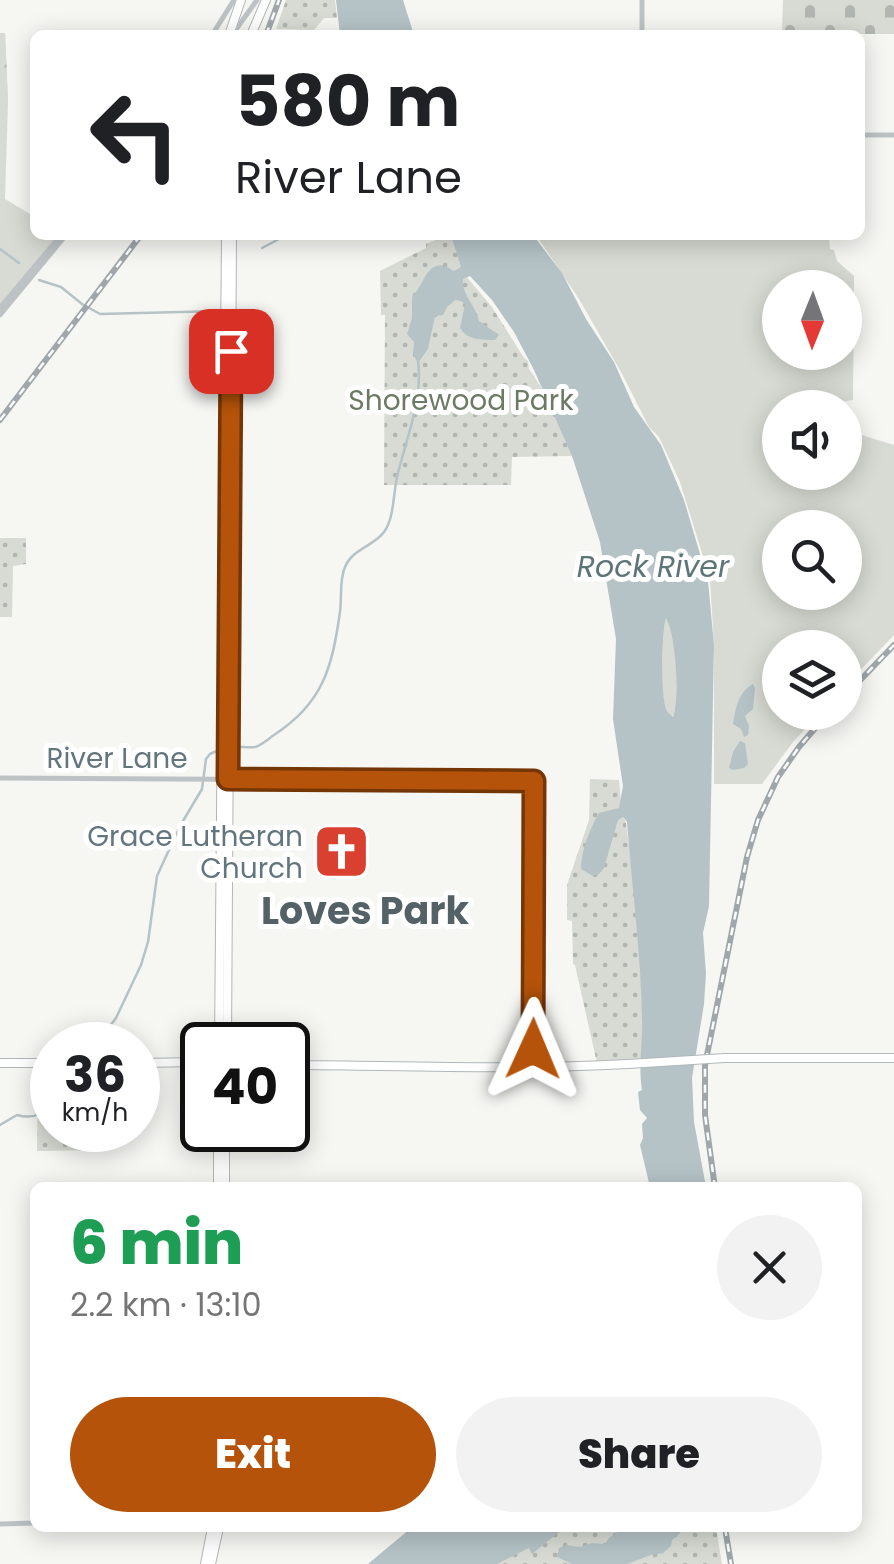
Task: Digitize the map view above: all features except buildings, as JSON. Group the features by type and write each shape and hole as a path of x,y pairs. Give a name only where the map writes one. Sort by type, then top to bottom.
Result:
{"main road":[{"path":"231,30 238,0"},
{"path":"253,30 266,0"},
{"path":"223,1022 229,240"},
{"path":"310,1064 533,1066 776,1056 894,1058"},
{"path":"0,1063 30,1063"},
{"path":"222,1152 222,1182"},
{"path":"208,1564 215,1532"}],"street":[{"path":"216,30 238,0"},
{"path":"235,30 257,0"},
{"path":"642,0 642,30"},
{"path":"865,135 894,135"},
{"path":"0,311 60,240"},
{"name":"River Lane","path":"0,778 534,781 533,1066"},
{"path":"0,1524 30,1523"}],"green space":[{"path":"286,0 335,0 337,18 324,18 314,30 276,29"},
{"path":"783,0 894,0 894,34 782,30"},
{"path":"0,33 5,33 5,199 30,214 30,240 54,240 0,306"},
{"path":"0,33 5,33 8,102 0,101"},
{"name":"Shorewood Park","path":"454,240 465,275 492,307 556,410 572,456 512,457 511,485 384,485 385,315 381,315 380,271 426,248 426,244"},
{"path":"539,240 829,240 837,261 847,270 762,270 762,370 853,370 853,390 762,390 762,490 862,490 862,435 894,445 894,635 862,668 862,630 762,630 762,730 804,730 762,784 714,784 710,579 680,482 659,437 649,427 579,299"},
{"path":"0,538 26,538 26,564 13,566 12,617 0,617"},
{"path":"666,617 676,667 673,717 667,711 663,694"},
{"path":"590,779 619,780 636,911 643,1059 597,1063 573,964 567,885 589,820"},
{"path":"541,1532 717,1532 722,1564 493,1564"}],"water":[{"path":"336,0 403,0 412,30 339,30"},
{"name":"Rock River","path":"453,240 537,240 562,273 614,362 634,407 661,445 684,500 708,581 714,645 709,906 703,933 704,1004 692,1078 694,1122 705,1182 649,1182 640,1145 642,1124 647,1118 640,1110 638,1092 642,1090 641,994 627,822 623,817 618,820 604,868 593,876 581,869 584,847 599,813 619,808 623,786 613,719 616,639 600,542 572,456 534,370 514,332 470,276 463,279 464,290 479,321 499,335 495,340 466,335 460,328 465,304 455,300 443,315 435,316 428,349 418,363 413,354 414,342 407,334 412,297 433,268 445,266 454,271 461,267","holes":["666,618 676,682 673,717 667,711 663,693"]},
{"path":"753,684 753,709 745,716 749,726 744,737 733,724 741,696"},
{"path":"740,741 745,743 748,764 733,770 729,768"},
{"path":"406,1532 559,1532 532,1554 529,1548 497,1564 368,1564"},
{"path":"617,1532 681,1532 663,1553 627,1564 572,1564 557,1557 559,1548 566,1545 605,1544"}],"waterway":[{"path":"262,248 277,240"},
{"path":"0,249 19,263"},
{"path":"39,280 61,287 100,314 221,311"},
{"path":"232,747 255,747 265,742 304,710 322,682 337,632 345,567 353,556 380,537 390,519 416,403 418,361"},
{"path":"113,1022 148,942 157,876 202,789 206,759 219,750"},
{"path":"0,1125 17,1115 30,1116"}],"railway":[{"path":"268,30 279,0"},
{"path":"0,420 137,240"},
{"path":"862,678 894,645"},
{"path":"714,1182 705,1115 705,1065 747,857 758,820 778,777 814,730"},
{"path":"726,1532 731,1564"}],"place":[{"name":"Grace Lutheran Church","path":"342,852"}],"district":[{"name":"Loves Park","path":"365,910"}],"route":[{"path":"231,351 228,779 534,781 533,1049"}]}
